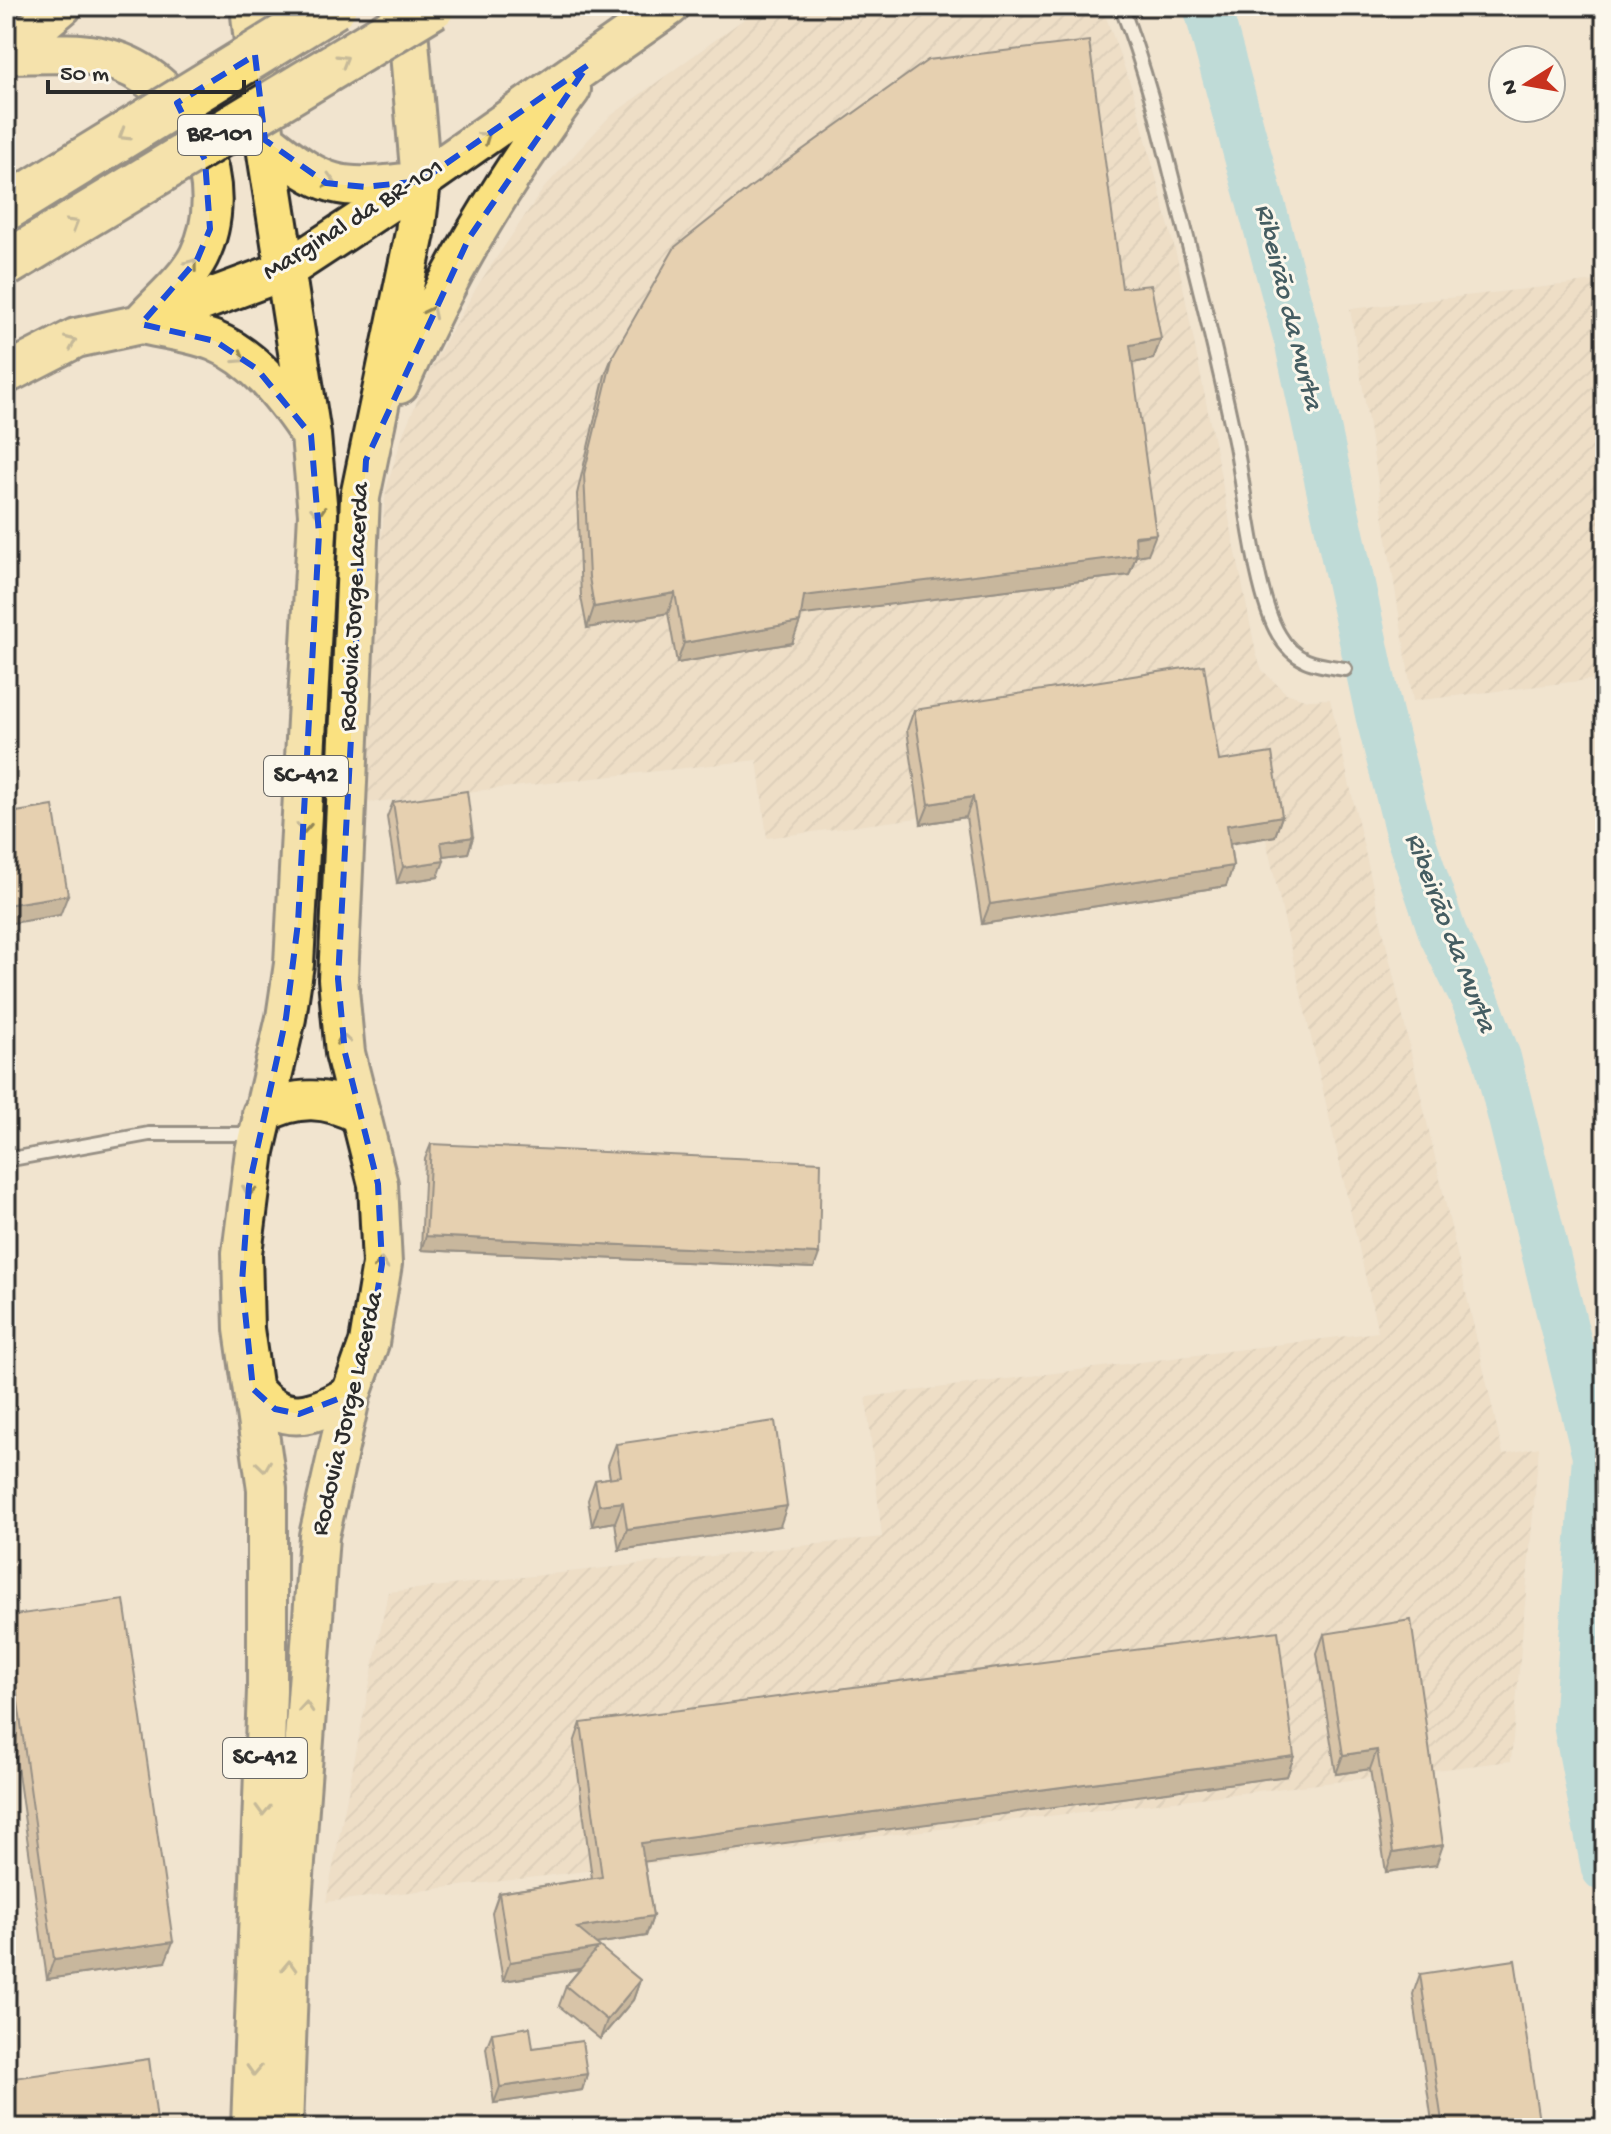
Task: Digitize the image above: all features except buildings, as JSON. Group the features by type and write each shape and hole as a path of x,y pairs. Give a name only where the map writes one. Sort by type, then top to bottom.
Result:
{"highway":[{"name":"BR-101","path":"6,208 334,6"},
{"name":"BR-101","path":"6,264 433,6"}],"main road":[{"path":"6,54 62,6"},
{"name":"Rodovia Jorge Lacerda","path":"250,6 265,140 311,435 319,543 298,923 286,1018 260,1124 242,1267 244,1329 267,1489 267,1644 251,2128"},
{"name":"Rodovia Jorge Lacerda","path":"283,2128 290,1930 317,1551 323,1510 351,1394 369,1343 382,1264 378,1184 345,1053 338,979 358,530 366,460 415,233 421,181 406,6"},
{"name":"Marginal da BR-101","path":"6,374 76,338 141,324 286,270 421,181 670,6"},
{"path":"6,54 84,54 120,62 148,76 171,94 191,124 205,160 212,198 210,229 197,260 141,324 215,341 257,369 284,398 311,435"},
{"path":"366,460 428,315 469,238 510,174 588,65"},
{"path":"265,140 326,183 365,187 421,181"},
{"path":"260,1124 277,1106 311,1099 329,1101 361,1115"},
{"path":"253,1389 264,1403 275,1409 299,1414 329,1407 351,1394"}],"lane":[{"path":"1121,6 1143,61 1192,258 1235,443 1266,604 1278,634 1292,653 1307,664 1345,669"},
{"path":"6,1160 149,1134 260,1124"}],"highlighted area":[{"path":"255,55 265,140 326,183 365,187 421,181 588,65 469,238 366,460 338,979 345,1053 378,1184 382,1264 369,1343 351,1394 299,1414 275,1409 253,1389 242,1282 249,1186 286,1018 298,923 319,534 311,435 257,369 215,341 141,324 197,260 210,229 205,160 177,103"}],"shaded area":[{"path":"762,6 1102,6 1134,94 1178,261 1256,653 1262,670 1286,693 1308,700 1330,699 1503,1454 1539,1447 1511,1761 326,1902 388,1592 882,1537 866,1397 1378,1332 1251,774 767,838 757,760 357,804 386,489 404,431 436,358 478,285 543,189 609,117"},
{"path":"1605,280 1605,678 1413,701 1350,309"}],"waterway":[{"name":"Ribeirão da Murta","path":"1207,6 1298,340 1379,714 1410,836 1443,934 1476,1002 1497,1058 1596,1456 1577,1724 1605,1868"}]}
